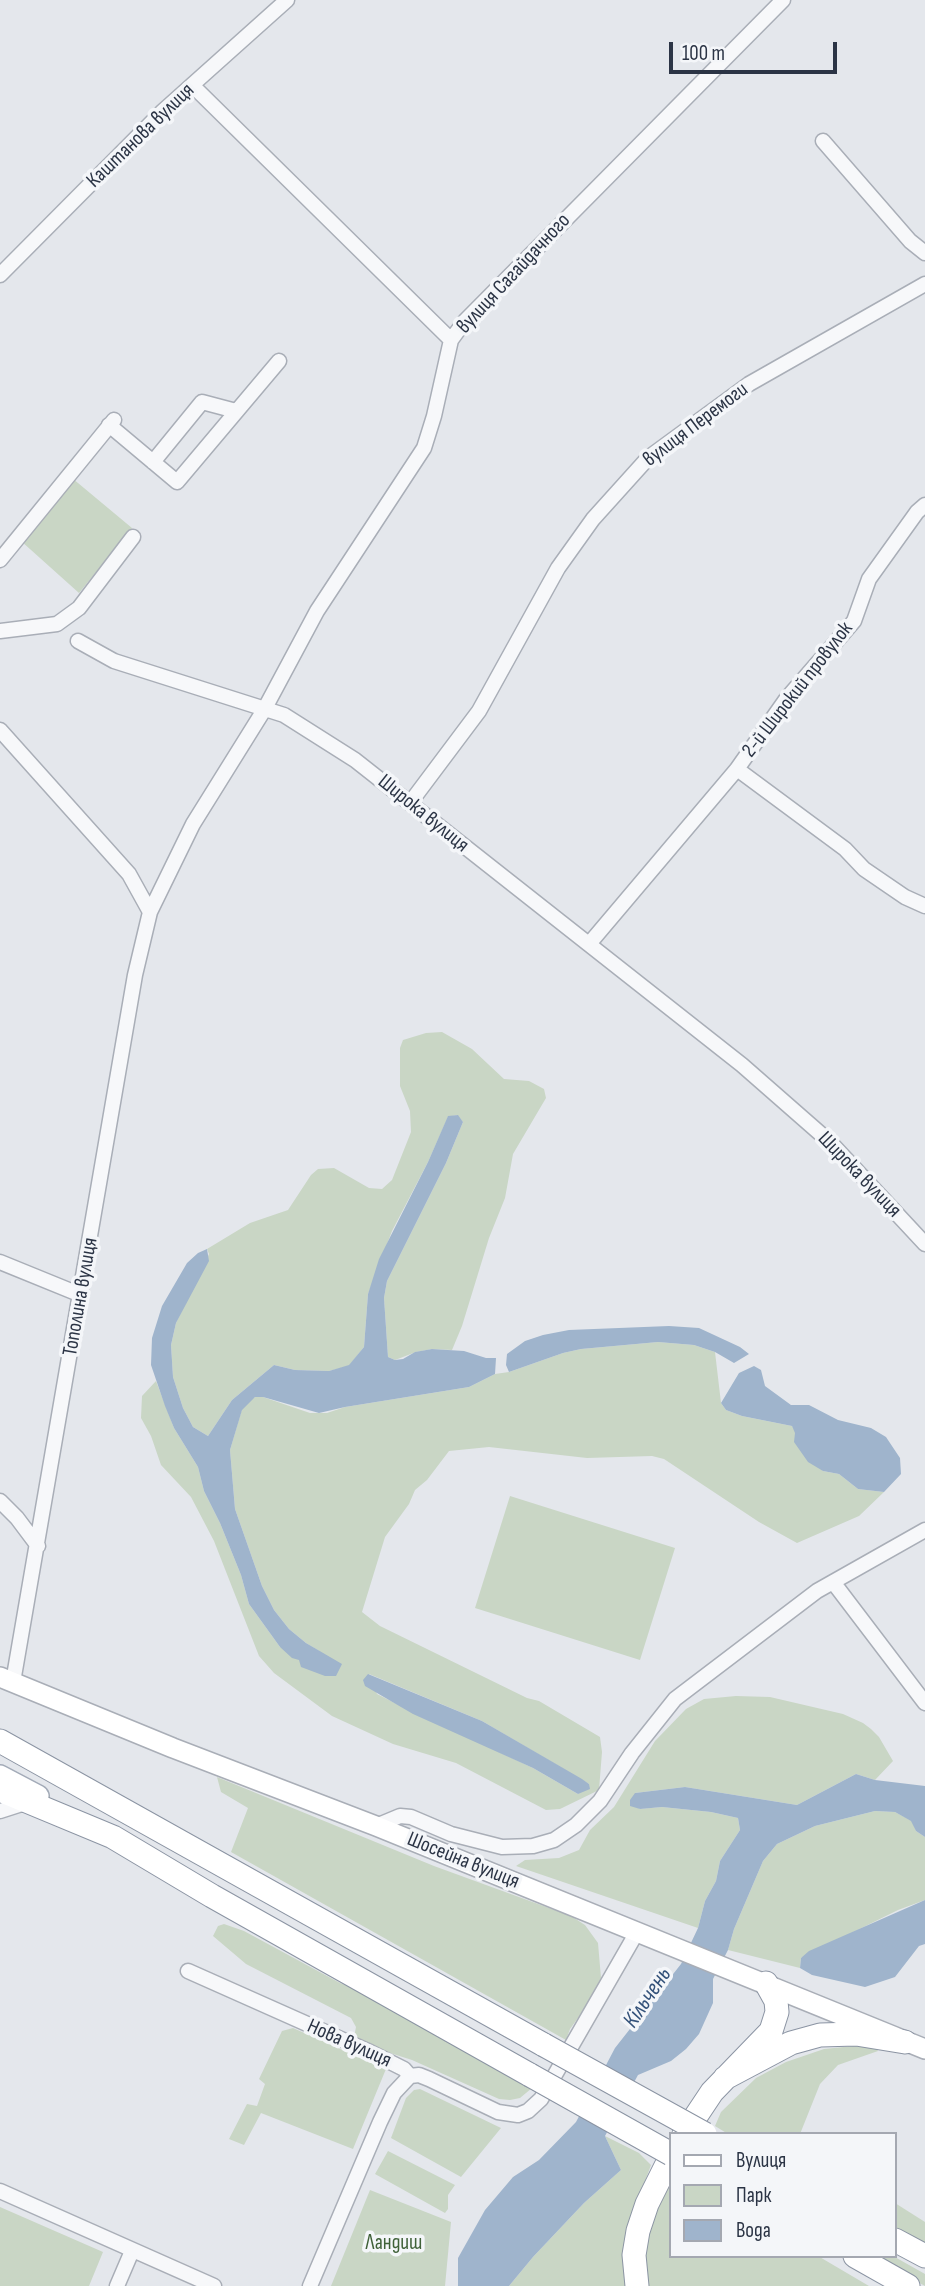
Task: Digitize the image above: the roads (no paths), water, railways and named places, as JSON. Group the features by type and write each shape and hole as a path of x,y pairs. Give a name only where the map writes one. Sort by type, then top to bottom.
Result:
{"highway":[{"path":"0,1741 701,2132"},
{"path":"0,1790 113,1837 212,1896 670,2154"},
{"path":"685,2132 699,2108 725,2078 763,2042 775,2022 776,2001 756,1979"},
{"path":"725,2078 791,2043 820,2035 856,2034 915,2045"},
{"path":"637,2286 634,2255 638,2231 647,2204 670,2157"},
{"path":"897,2241 925,2256"},
{"path":"847,2258 881,2284"},
{"path":"859,2258 908,2286"}],"main road":[{"name":"Шосейна вулиця","path":"7,1679 915,2045"},
{"path":"0,1776 113,1837"}],"street":[{"name":"Каштанова вулиця","path":"0,275 163,110 287,0"},
{"name":"вулиця Сагайдачного","path":"264,710 317,611 424,448 452,340 465,321 778,2"},
{"path":"193,86 452,340"},
{"path":"823,141 910,241 925,253"},
{"name":"вулиця Перемоги","path":"410,803 479,711 558,568 593,519 648,458 749,384 925,284"},
{"path":"0,560 112,422 177,482 279,361"},
{"path":"153,462 202,402 236,411"},
{"name":"2-й Широкий провулок","path":"589,944 737,769 787,698 853,621 869,579 917,512 925,505"},
{"path":"0,631 57,624 79,608 133,537"},
{"name":"Широка вулиця","path":"78,641 114,661 284,715 346,754 742,1065 831,1143 925,1244"},
{"path":"150,912 193,824 264,710"},
{"path":"0,730 129,874 150,912"},
{"name":"2-й Широкий провулок","path":"737,769 845,849 864,869 905,897 925,906"},
{"name":"Тополина вулиця","path":"7,1679 38,1546 135,975 150,912"},
{"path":"0,1262 81,1295"},
{"path":"0,1501 38,1546"},
{"path":"376,1826 400,1816 411,1817 452,1834 502,1847 533,1846 554,1840 576,1825 600,1801 632,1752 675,1699 817,1591 925,1530"},
{"path":"833,1582 925,1703"},
{"path":"0,1811 28,1802"},
{"path":"410,2076 419,2075 429,2079 498,2112 518,2115 528,2111 541,2099 637,1932"},
{"name":"Нова вулиця","path":"188,1971 382,2058 404,2069 410,2076 394,2092 310,2286"},
{"path":"0,2191 215,2286"},
{"path":"117,2286 132,2250"}],"water":[{"path":"458,1115 463,1122 446,1163 387,1281 384,1298 388,1357 403,1359 415,1352 432,1349 464,1351 486,1358 496,1358 495,1374 469,1387 319,1413 255,1397 242,1410 230,1450 235,1509 262,1586 274,1610 289,1629 306,1643 342,1664 336,1676 325,1676 301,1667 299,1660 292,1658 280,1647 249,1604 241,1575 204,1491 198,1467 174,1428 165,1406 151,1365 152,1338 162,1306 187,1263 207,1249 209,1261 176,1323 171,1345 173,1377 183,1408 193,1427 208,1436 232,1400 274,1365 295,1370 329,1371 349,1365 364,1347 368,1294 379,1259 448,1116"},
{"path":"669,1326 699,1328 749,1354 734,1363 715,1352 694,1345 658,1342 581,1349 509,1372 506,1365 507,1354 525,1341 543,1335 569,1330"},
{"path":"754,1366 761,1370 765,1386 791,1405 809,1405 838,1420 871,1428 886,1437 900,1458 901,1474 884,1492 858,1489 839,1474 823,1471 808,1462 794,1442 795,1433 792,1426 726,1410 721,1403 739,1373"},
{"path":"368,1674 482,1721 582,1779 589,1784 590,1789 578,1794 533,1768 413,1714 365,1686 363,1680"},
{"path":"856,1774 875,1780 925,1786 925,1837 916,1831 911,1821 895,1812 875,1811 815,1826 777,1844 763,1861 734,1929 728,1950 713,1979 713,2003 699,2034 671,2061 638,2075 605,2136 621,2170 584,2203 509,2286 458,2286 458,2258 485,2210 513,2177 539,2160 576,2122 615,2048 681,1964 698,1928 705,1901 716,1881 720,1861 740,1830 738,1818 711,1812 662,1807 640,1809 630,1806 630,1800 635,1793 685,1787 797,1805"},
{"path":"925,1900 925,1944 919,1946 895,1977 865,1987 812,1975 800,1968 801,1958 809,1951"}],"water label":[{"name":"Кільчень","path":"648,1998"}],"park label":[{"name":"Ландиш","path":"394,2244"}]}
